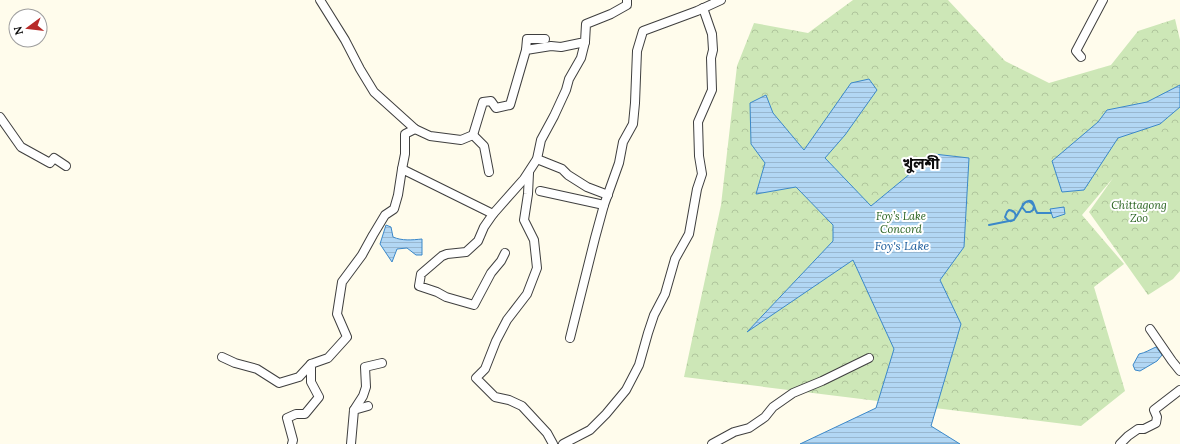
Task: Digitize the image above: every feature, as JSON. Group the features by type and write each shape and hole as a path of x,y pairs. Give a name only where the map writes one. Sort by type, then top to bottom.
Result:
{"street":[{"path":"320,0 345,40 374,92 415,129 430,136 461,140 473,135"},
{"path":"505,253 474,305 446,297 437,292 419,286 421,274 442,256 466,252 478,241 484,227 493,214 524,179 537,159 541,140 566,90 569,79 581,58 585,42 586,24 611,14 627,5 627,0"},
{"path":"570,338 604,205 620,163 624,142 633,124 637,51 643,31 721,0"},
{"path":"1081,57 1076,51 1103,0"},
{"path":"563,444 590,430 626,390 640,365 648,333 654,315 665,294 675,259 689,234 697,189 702,174 699,156 698,122 712,90 711,58 714,50 712,34 703,8"},
{"path":"473,135 483,102 491,100 496,108 510,106 526,50 527,39 545,39"},
{"path":"526,50 551,46 560,47 585,42"},
{"path":"0,117 22,147 50,163 54,158 66,166"},
{"path":"222,357 235,363 257,369 279,383 298,377 311,364 328,358 347,337 337,314 342,282 362,255 385,215 394,209 405,154 405,134 415,129"},
{"path":"473,135 484,146 489,172"},
{"path":"537,159 562,169 568,175 587,187 608,195"},
{"path":"402,169 493,214"},
{"path":"529,172 528,194 524,220 534,240 537,268 527,294 507,320 496,341 485,369 476,378 495,397 510,400 522,406 547,433 553,444"},
{"path":"540,192 604,205"},
{"path":"1150,329 1180,371"},
{"path":"712,444 734,432 749,428 765,417 773,407 793,393 822,381 869,358"},
{"path":"351,444 354,410 363,396 366,387 365,367 382,363"},
{"path":"292,444 293,440 288,418 296,414 305,414 319,397 312,382 311,364"},
{"path":"1120,444 1138,429 1144,429 1156,423 1157,417 1154,410 1180,390"},
{"path":"354,410 368,406"}],"green space":[{"name":"Foy’s Lake Concord","path":"853,0 948,0 1005,61 1049,83 1111,65 1138,31 1175,19 1180,40 1180,271 1173,279 1148,295 1089,212 1113,178 1082,215 1124,264 1094,287 1125,391 1081,426 684,377 721,205 737,66 754,23 808,33"}],"water":[{"name":"Foy's Lake","path":"869,79 877,90 845,135 825,158 871,206 934,154 969,158 964,247 940,280 961,324 931,426 960,444 800,444 876,408 894,349 853,260 747,332 833,241 833,225 796,187 756,194 765,163 751,144 750,103 766,95 773,113 804,150 851,83"},
{"path":"1180,85 1180,107 1160,124 1118,138 1084,190 1062,192 1052,161 1098,122 1107,110 1147,102"},
{"path":"1064,207 1065,214 1053,218 1050,209"},
{"path":"386,225 391,227 393,237 403,240 422,239 422,255 416,255 407,248 397,249 392,262 380,244"},
{"path":"1156,347 1162,355 1157,361 1140,371 1135,370 1133,365 1139,354"}],"waterway":[{"path":"989,225 1014,220 1015,218 1015,217 1016,215 1009,210 1007,212 1005,217 1009,221 1013,220 1016,216 1020,211 1023,206 1026,202 1030,202 1034,206 1033,210 1030,212 1026,212 1022,207 1023,204 1027,202 1030,201 1032,201 1037,213 1051,213"}],"district":[{"name":"খুলশী","path":"921,164"}],"park label":[{"name":"Chittagong Zoo","path":"1139,211"}]}
